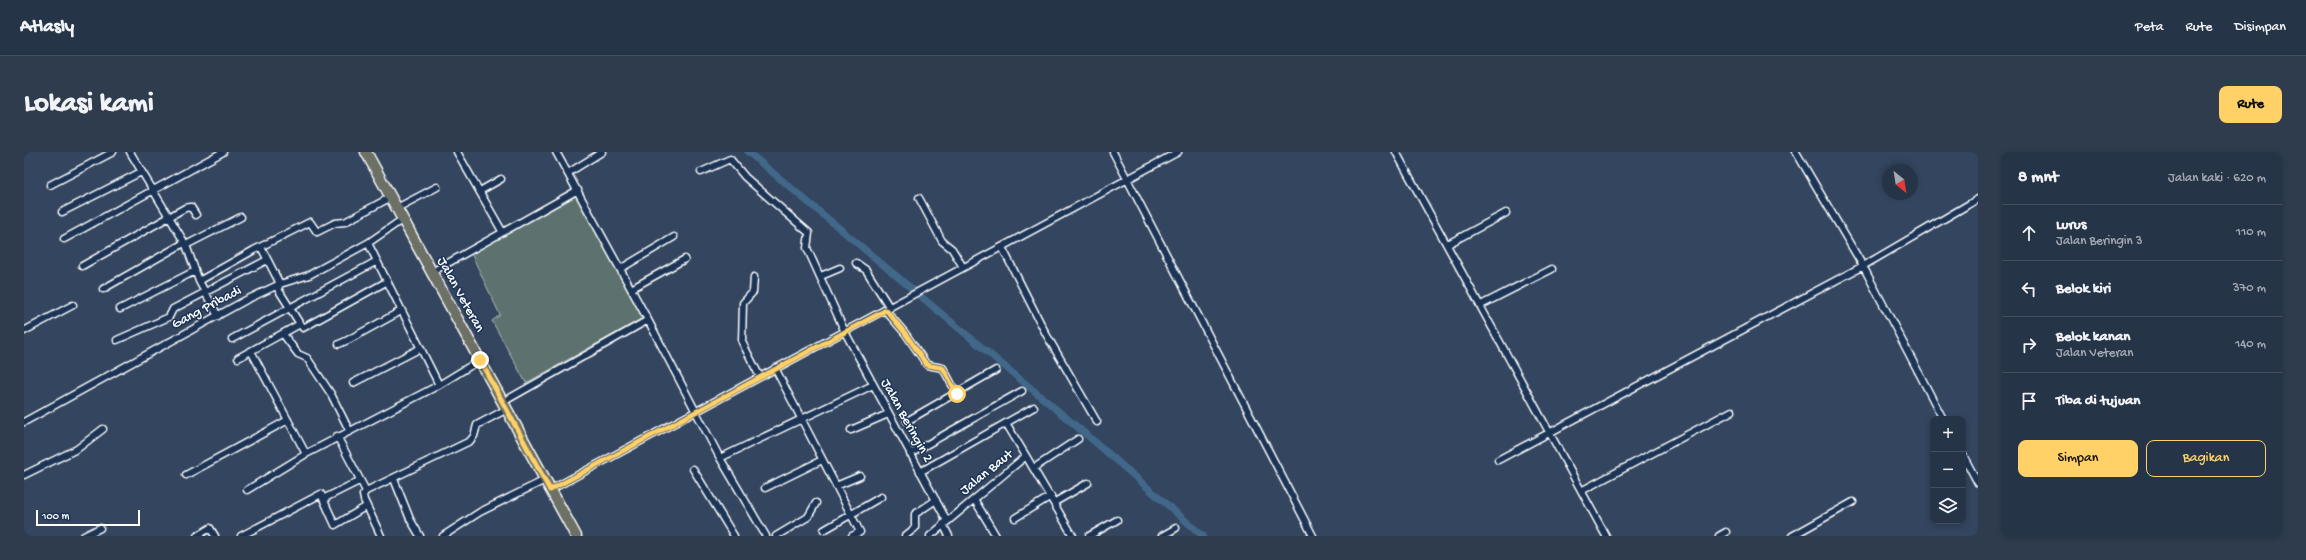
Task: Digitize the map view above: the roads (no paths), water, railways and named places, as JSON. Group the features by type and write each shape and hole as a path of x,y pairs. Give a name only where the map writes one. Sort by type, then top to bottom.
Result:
{"main road":[{"name":"Jalan Veteran","path":"366,152 545,480 572,535"}],"street":[{"path":"50,185 113,152"},
{"path":"130,152 185,244 199,281 218,316"},
{"path":"64,239 224,152"},
{"path":"457,152 502,231"},
{"path":"556,152 632,289 720,458 766,536"},
{"path":"568,173 602,152"},
{"path":"1113,152 1313,536"},
{"path":"550,490 697,412 775,368 903,302 963,267 1178,152"},
{"path":"1396,152 1583,490 1606,536"},
{"path":"1796,152 1864,266 1941,416"},
{"name":"Jalan Beringin 2","path":"702,172 730,159 745,177 809,233 807,248 821,276 845,332 888,414 936,500 945,523 948,536"},
{"path":"62,212 141,172"},
{"path":"480,191 501,179"},
{"path":"397,208 437,187"},
{"path":"432,272 502,231 578,190"},
{"path":"199,281 311,222 317,232 335,223 339,223 391,197"},
{"path":"919,198 942,241 952,249 963,267"},
{"path":"1498,460 1864,266 1978,199"},
{"path":"82,266 190,206 196,215"},
{"path":"1448,244 1506,213"},
{"path":"104,289 185,244 241,217"},
{"name":"Gang Pribadi","path":"24,422 218,316 280,284 309,276 368,243 403,219"},
{"path":"620,269 674,237"},
{"path":"368,243 386,282 402,310 439,385"},
{"path":"261,247 280,284 278,289 289,309 303,328 386,282"},
{"path":"1002,247 1046,334 1097,422"},
{"path":"632,289 685,259"},
{"path":"116,340 169,317 173,308 267,260"},
{"path":"232,339 377,261"},
{"path":"856,262 866,270 888,310 927,365 943,368 957,394"},
{"path":"821,276 840,268"},
{"path":"1481,306 1552,269"},
{"path":"120,309 195,271"},
{"path":"754,277 754,292 743,303 742,342 760,377"},
{"path":"24,331 73,305"},
{"path":"339,344 402,310"},
{"path":"381,536 363,495 366,491 394,479 470,441 474,436 477,425 505,406 648,320"},
{"path":"238,358 300,324"},
{"path":"283,334 298,354 307,358 331,394 349,430"},
{"path":"353,383 421,348"},
{"path":"251,351 306,454"},
{"path":"247,490 337,436 439,385 480,360"},
{"path":"775,368 861,534 852,536"},
{"path":"906,421 957,394 996,370"},
{"path":"720,458 873,385"},
{"path":"910,454 1022,391"},
{"path":"920,472 1034,407"},
{"path":"1583,490 1732,411"},
{"path":"851,430 888,414"},
{"path":"186,475 288,420"},
{"path":"1006,423 1026,456"},
{"path":"24,475 78,449 103,429"},
{"path":"337,436 359,481 366,491"},
{"path":"1034,468 1078,438"},
{"name":"Jalan Baut","path":"930,536 1026,456 1055,502 1073,536"},
{"path":"765,488 822,460"},
{"path":"1966,461 1978,483"},
{"path":"693,469 734,536"},
{"path":"836,486 860,476"},
{"path":"394,479 408,514 420,536"},
{"path":"443,536 480,512 545,480"},
{"path":"323,499 359,481"},
{"path":"1055,502 1088,482"},
{"path":"241,536 321,494 335,524 367,506"},
{"path":"1015,518 1051,496"},
{"path":"824,530 881,497"},
{"path":"974,499 996,536"},
{"path":"905,536 915,528 915,514 936,500"},
{"path":"1792,536 1853,502"},
{"path":"776,536 808,517 816,503"},
{"path":"1089,536 1117,520"},
{"path":"84,536 100,528"},
{"path":"197,536 210,528 215,536"},
{"path":"1162,536 1176,528"},
{"path":"1719,536 1726,532"}],"waterway":[{"path":"748,152 1094,441 1203,536"}]}
